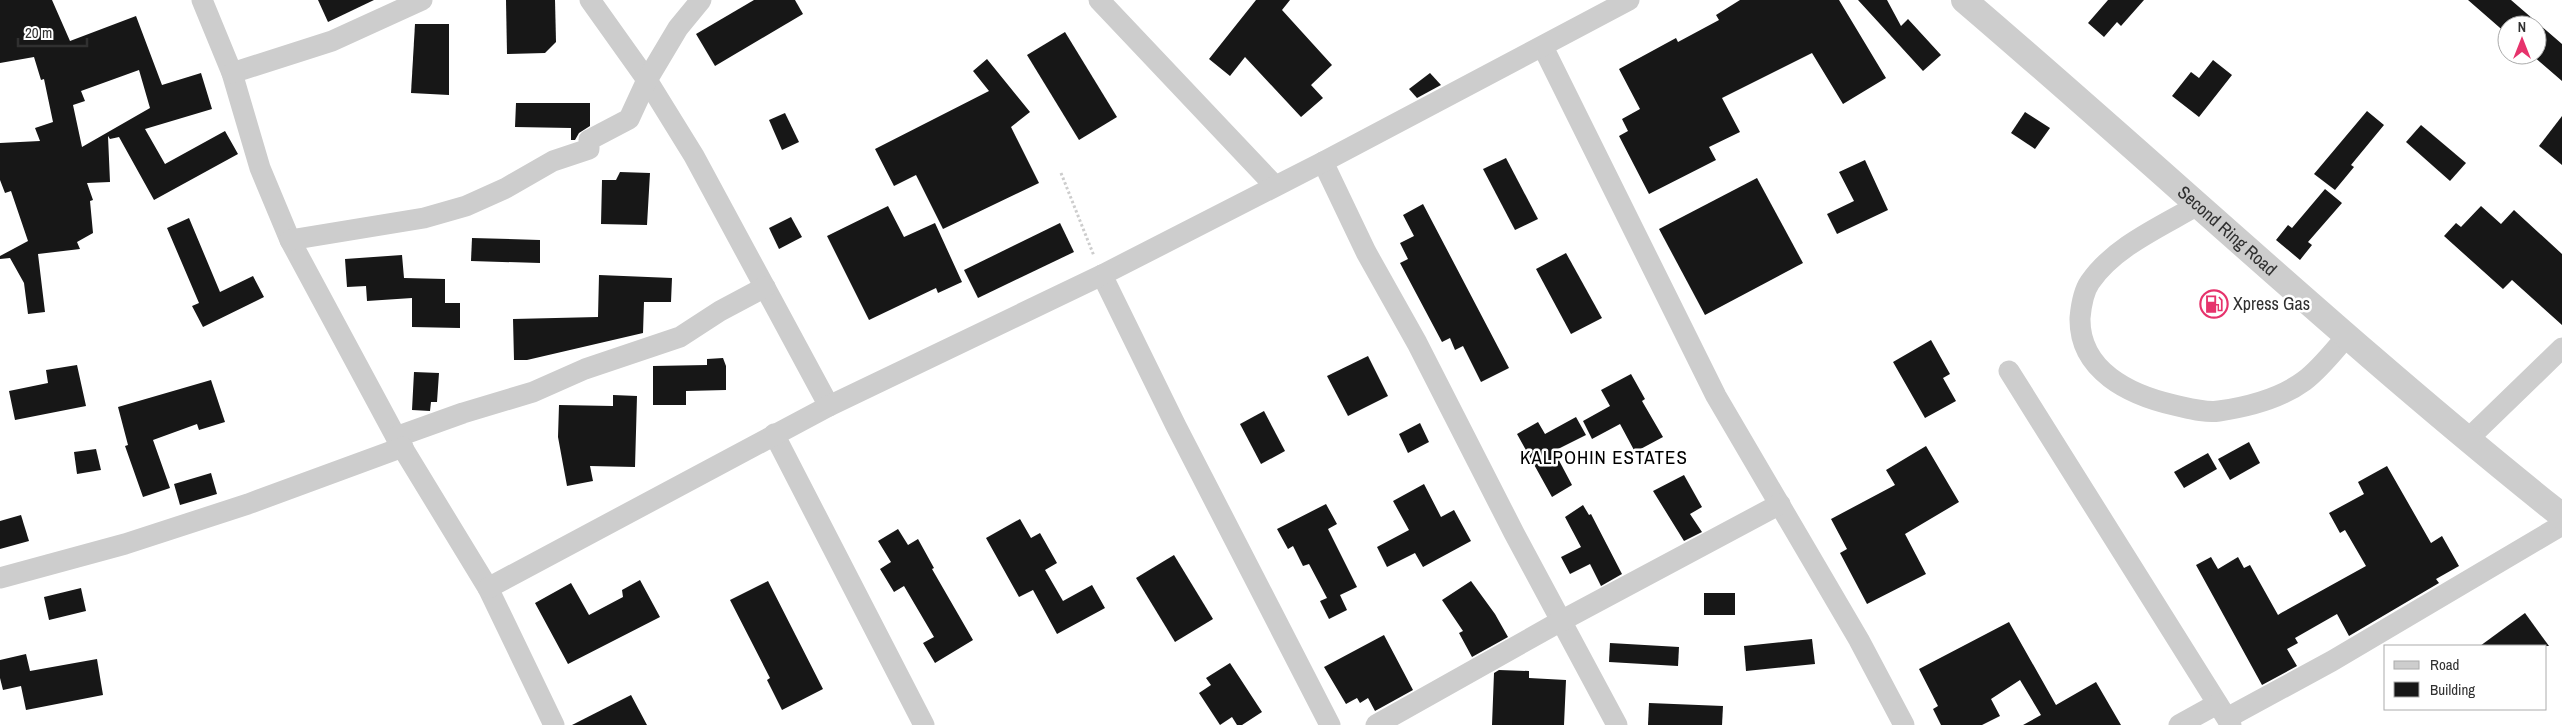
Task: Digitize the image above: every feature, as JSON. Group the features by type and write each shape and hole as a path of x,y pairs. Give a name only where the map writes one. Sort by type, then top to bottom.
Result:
{"street":[{"path":"202,0 232,73 260,168 290,240 399,442 488,588 554,725"},
{"path":"232,73 332,41 422,0"},
{"path":"590,0 647,80 694,156 829,406"},
{"path":"290,240 424,218 466,206 506,188 553,162 589,149 589,140 629,119 647,80 678,28 701,0"},
{"path":"1099,0 1275,186"},
{"path":"488,588 774,434 1102,275 1323,162 1629,0"},
{"name":"Second Ring Road","path":"1964,0 2346,338 2467,440 2562,516"},
{"path":"1543,47 1716,396 1859,640 1904,725"},
{"path":"1323,162 1366,252 1417,344 1456,422 1618,725"},
{"path":"2196,206 2106,263 2088,284 2081,306 2080,326 2087,349 2100,370 2124,389 2152,400 2187,408 2218,411 2284,393 2304,381 2320,367 2346,338"},
{"path":"1102,275 1176,426 1330,725"},
{"path":"0,578 134,541 248,504 399,442 463,413 533,392 585,369 680,337 720,311 765,287"},
{"path":"2467,440 2562,348"},
{"path":"2009,371 2225,716"},
{"path":"774,434 924,725"},
{"path":"1376,725 1561,621 1780,504"},
{"path":"2179,725 2225,716 2332,662 2562,526"}],"path":[{"path":"1061,173 1102,275"}],"building":[{"path":"0,0 52,0 70,41 136,16 162,85 201,73 212,109 145,129 165,164 225,131 238,154 154,200 119,137 110,139 108,136 110,182 87,183 93,200 90,201 93,233 77,242 80,249 38,254 45,312 28,314 24,283 10,258 0,259 0,256 28,241 11,191 5,193 0,180 0,143 40,141 35,128 53,122 44,79 41,80 34,57 0,63","holes":["139,70 150,108 82,147 73,105 85,101 81,91"]},
{"path":"318,0 374,0 328,22"},
{"path":"506,0 555,0 556,42 545,53 507,54"},
{"path":"754,0 795,0 803,14 715,66 696,34"},
{"path":"1256,0 1290,0 1282,10 1332,65 1311,85 1323,98 1301,117 1245,57 1230,76 1209,59"},
{"path":"1740,0 1839,0 1886,78 1843,104 1812,53 1722,98 1740,132 1709,147 1716,160 1649,194 1619,136 1628,131 1622,119 1640,109 1619,69 1676,38 1678,42 1719,20 1716,15"},
{"path":"1858,0 1887,0 1901,26 1908,19 1941,55 1923,71"},
{"path":"2108,0 2144,0 2121,26 2117,22 2104,37 2088,23"},
{"path":"2468,0 2511,0 2528,15 2497,15 2497,25"},
{"path":"415,24 449,24 449,95 411,93"},
{"path":"2547,31 2562,44 2562,81 2544,65 2547,65"},
{"path":"1065,32 1117,117 1079,140 1027,55"},
{"path":"987,59 1030,112 1011,127 1039,183 943,229 916,175 894,186 875,149 989,91 973,71"},
{"path":"2213,60 2232,75 2199,117 2172,96 2191,72 2199,78"},
{"path":"1430,73 1441,85 1417,98 1409,89"},
{"path":"516,103 590,103 590,126 579,133 575,140 571,140 571,128 515,127"},
{"path":"2367,111 2384,125 2351,165 2354,167 2335,190 2314,174"},
{"path":"2025,112 2050,128 2035,149 2011,133"},
{"path":"785,113 799,142 782,150 769,120"},
{"path":"2562,116 2562,165 2539,146"},
{"path":"2421,125 2466,163 2450,181 2406,142"},
{"path":"1506,158 1538,219 1515,230 1483,169"},
{"path":"1865,160 1888,210 1837,234 1827,214 1854,201 1839,172"},
{"path":"620,172 650,173 647,225 601,224 602,180 616,180"},
{"path":"1757,178 1803,263 1705,315 1659,229"},
{"path":"2325,189 2342,203 2308,242 2312,245 2300,260 2276,240 2288,225 2292,228"},
{"path":"1423,204 1509,368 1481,382 1463,346 1455,350 1450,338 1442,342 1400,263 1408,259 1400,243 1414,236 1403,215"},
{"path":"888,206 904,237 935,223 962,282 938,293 936,288 869,320 827,236"},
{"path":"2481,206 2501,224 2514,210 2562,254 2562,325 2512,280 2503,289 2444,236 2456,223 2461,227"},
{"path":"791,217 802,237 779,249 769,228"},
{"path":"189,218 220,292 253,276 264,297 203,327 192,306 199,303 167,228"},
{"path":"1060,223 1074,252 978,298 964,270"},
{"path":"472,238 540,240 540,263 471,261"},
{"path":"1566,253 1602,318 1571,334 1536,269"},
{"path":"402,255 404,278 445,279 445,303 460,303 460,328 412,327 412,298 367,301 366,286 347,287 345,259"},
{"path":"599,275 672,278 671,302 644,302 643,333 527,360 514,360 513,319 598,317"},
{"path":"1931,340 1950,374 1943,378 1956,401 1925,418 1893,362"},
{"path":"1368,356 1388,396 1348,416 1327,376"},
{"path":"723,358 726,366 726,390 686,391 686,405 653,405 653,366 707,365 707,359"},
{"path":"77,365 86,406 15,420 9,391 48,383 46,370"},
{"path":"414,372 439,373 437,402 431,402 430,411 412,410"},
{"path":"1631,374 1645,399 1642,401 1663,437 1635,452 1620,424 1592,439 1583,421 1610,406 1601,390"},
{"path":"211,380 225,422 199,430 197,424 153,440 170,488 143,497 125,446 128,445 118,407"},
{"path":"613,395 637,396 635,467 590,466 593,481 567,486 558,437 559,405 613,406"},
{"path":"1264,411 1285,451 1261,464 1240,424"},
{"path":"1576,417 1586,435 1554,451 1572,485 1552,497 1517,434 1538,422 1545,434"},
{"path":"1420,423 1429,442 1408,453 1399,434"},
{"path":"2249,442 2260,463 2230,480 2218,459"},
{"path":"1926,446 1959,502 1905,534 1926,574 1867,604 1840,553 1847,549 1831,519 1895,485 1886,470"},
{"path":"96,449 101,470 77,474 74,452"},
{"path":"2208,453 2217,469 2184,488 2174,472"},
{"path":"2387,466 2431,543 2442,536 2459,566 2436,579 2439,583 2349,636 2337,614 2295,638 2298,643 2287,649 2297,666 2262,685 2196,565 2211,557 2218,569 2238,557 2244,568 2250,565 2278,615 2366,566 2345,530 2340,533 2329,513 2364,494 2358,482"},
{"path":"211,473 217,494 180,505 174,484"},
{"path":"1684,475 1702,507 1690,514 1702,532 1684,541 1653,491"},
{"path":"1424,484 1441,517 1454,510 1471,541 1423,567 1415,553 1387,567 1377,547 1409,530 1393,501"},
{"path":"1326,504 1337,524 1328,529 1357,587 1340,595 1347,610 1329,619 1320,601 1327,598 1309,564 1303,566 1293,546 1288,549 1277,529"},
{"path":"1583,505 1589,515 1591,514 1622,574 1601,586 1590,564 1570,574 1561,557 1581,547 1565,517"},
{"path":"21,515 29,541 0,549 0,521"},
{"path":"1020,519 1031,538 1040,533 1057,563 1045,570 1063,601 1092,585 1105,608 1057,634 1033,590 1019,597 986,538"},
{"path":"898,529 908,545 918,539 934,568 932,569 973,640 935,663 923,643 934,637 904,586 894,592 880,569 891,562 878,541"},
{"path":"1174,555 1213,619 1175,642 1136,578"},
{"path":"640,580 660,617 568,664 535,603 571,583 589,615 623,597 622,590"},
{"path":"768,581 823,689 782,710 767,680 770,678 730,600"},
{"path":"1471,581 1495,614 1508,637 1472,657 1459,633 1463,631 1442,600"},
{"path":"81,588 86,611 49,620 44,597"},
{"path":"1704,593 1735,593 1735,615 1704,615"},
{"path":"2525,613 2549,646 2547,645 2481,645"},
{"path":"2009,622 2056,705 2096,682 2121,725 2023,725 2041,715 2020,680 1991,699 2000,716 1982,725 1941,725 1933,709 1938,706 1919,669"},
{"path":"1384,635 1413,690 1375,711 1368,698 1360,703 1357,698 1346,704 1324,667"},
{"path":"1812,639 1815,664 1746,671 1744,646"},
{"path":"1610,643 1679,647 1678,666 1609,662"},
{"path":"26,654 30,671 97,659 103,695 26,710 21,686 3,690 0,678 0,660"},
{"path":"1230,663 1262,712 1242,725 1237,725 1232,717 1220,725 1199,693 1211,685 1206,678"},
{"path":"1499,670 1529,671 1529,678 1566,680 1564,725 1492,725 1494,673"},
{"path":"631,695 647,725 572,725"},
{"path":"1649,703 1723,706 1722,725 1648,725"}],"place":[{"name":"Xpress Gas","path":"2214,304"}],"district":[{"name":"KALPOHIN ESTATES","path":"1604,457"}]}
